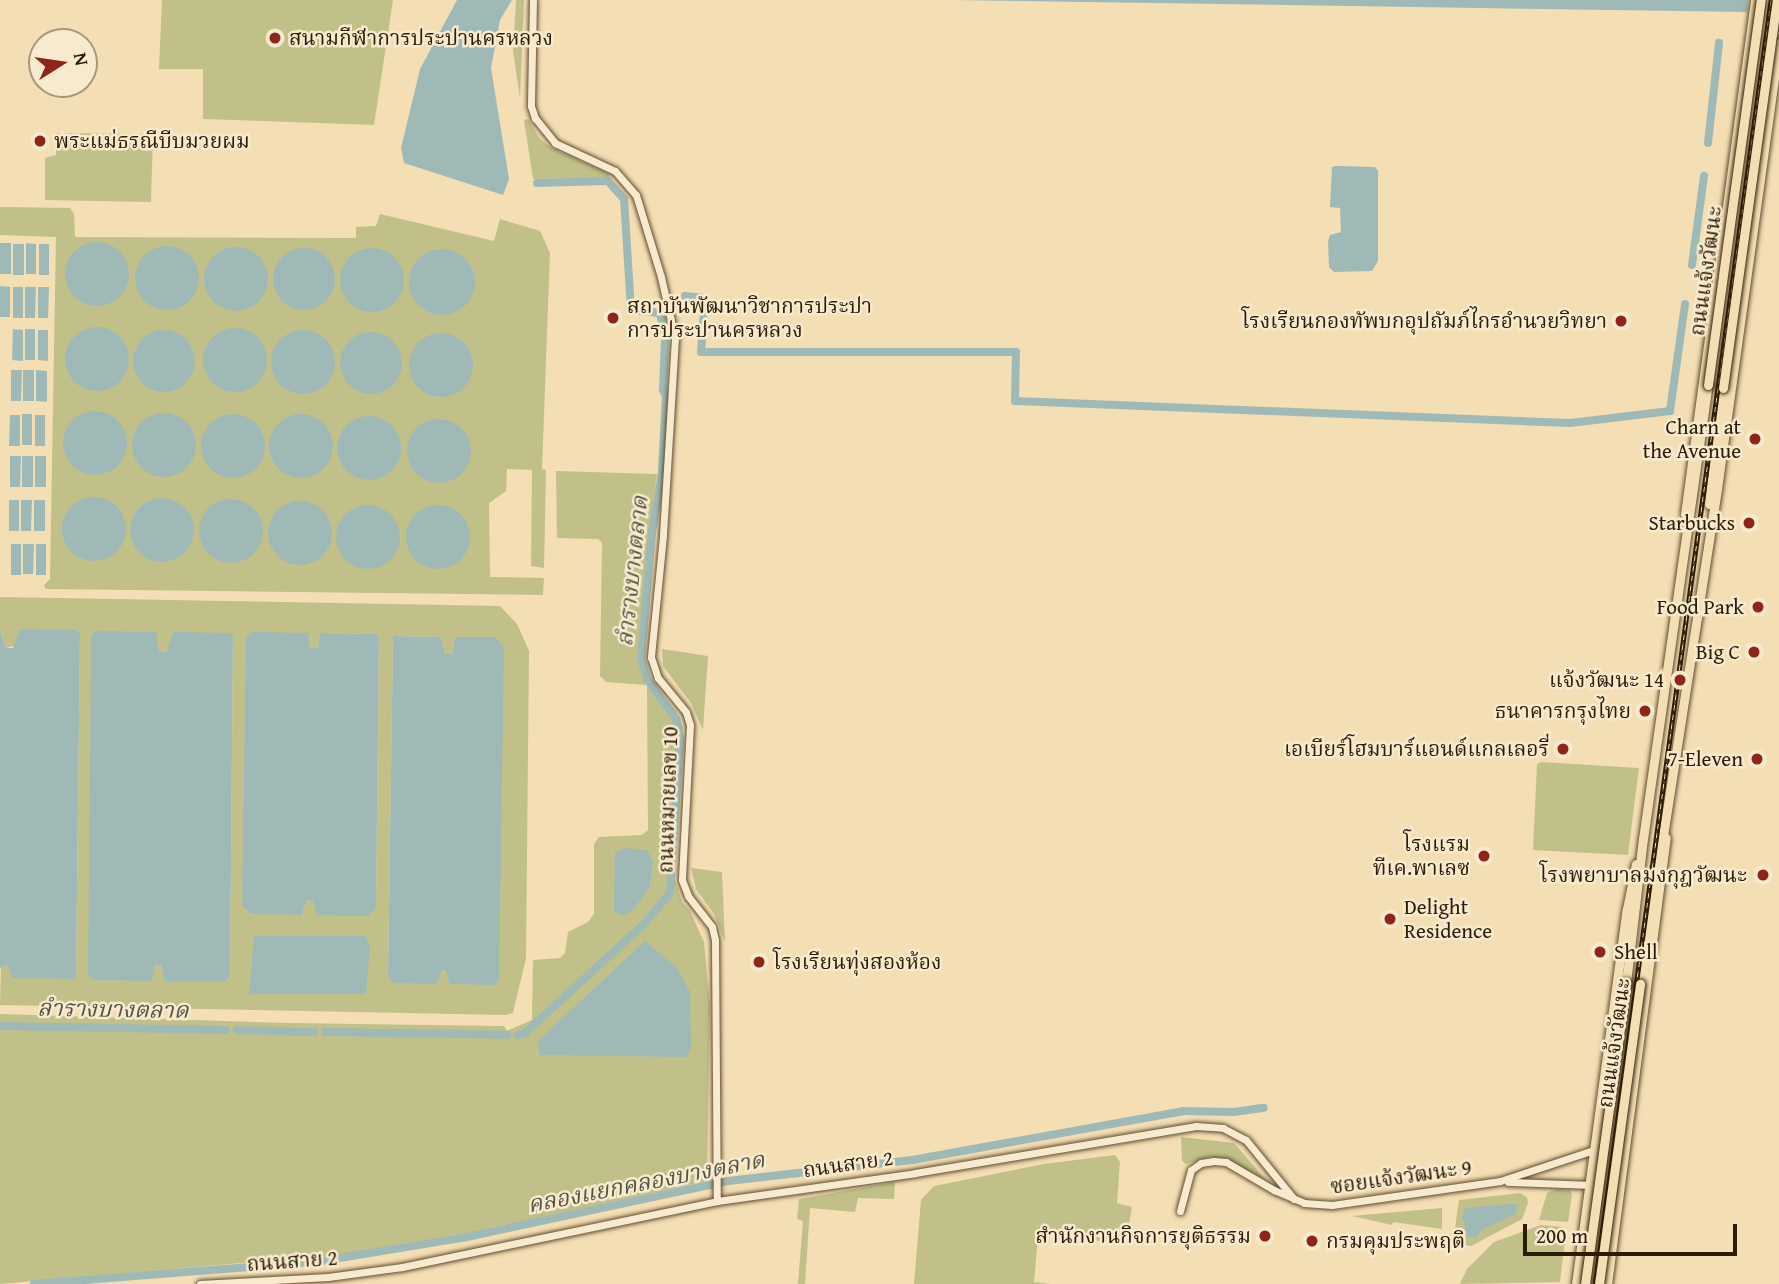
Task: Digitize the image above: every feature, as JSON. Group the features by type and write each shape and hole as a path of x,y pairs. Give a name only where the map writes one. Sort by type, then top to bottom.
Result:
{"main road":[{"name":"ถนนแจ้งวัฒนะ","path":"1684,547 1687,494 1755,0"},
{"name":"ถนนแจ้งวัฒนะ","path":"1585,1284 1643,839 1761,0"},
{"name":"ถนนแจ้งวัฒนะ","path":"1707,537 1723,388 1777,0"},
{"name":"ถนนแจ้งวัฒนะ","path":"1600,1284 1640,984 1754,232 1779,43"},
{"path":"1741,101 1744,113 1750,117 1766,117 1771,107"},
{"path":"1723,222 1731,210 1740,208 1751,215 1754,232"},
{"name":"ถนนแจ้งวัฒนะ","path":"1607,1284 1666,850 1668,808"},
{"name":"ถนนแจ้งวัฒนะ","path":"1576,1284 1627,909 1643,839"},
{"path":"1596,1135 1599,1141 1610,1144 1620,1143 1627,1136"},
{"path":"1589,1185 1620,1189"},
{"path":"1584,1221 1588,1215 1600,1213 1615,1228"}],"street":[{"name":"ถนนหมายเลข 10","path":"533,0 531,106 542,130 555,143 615,171 639,201 676,338 663,536 651,657 659,678 686,712 690,725 681,880 688,896 712,927 715,940 717,1201"},
{"name":"ถนนสาย 2","path":"200,1284 328,1278 402,1267 717,1201 915,1173 1170,1129 1210,1126 1235,1133 1246,1140 1294,1199"},
{"name":"ซอยแจ้งวัฒนะ 9","path":"1180,1211 1191,1170 1201,1163 1214,1161 1227,1162 1294,1199 1320,1205 1355,1204 1500,1181 1594,1150"},
{"name":"ซอยแจ้งวัฒนะ 9","path":"1500,1181 1589,1185"}],"shaded area":[{"name":"สนามกีฬาการประปานครหลวง","path":"162,0 393,0 374,125 203,119 203,69 159,69"},
{"path":"516,0 524,0 520,98 513,51"},
{"path":"528,119 540,139 552,148 609,174 609,178 533,179 524,120"},
{"path":"56,133 153,134 151,202 45,200 45,158 56,155"},
{"path":"0,207 70,208 74,214 75,237 356,238 356,227 376,226 380,214 494,241 500,219 540,231 550,253 542,469 546,470 544,568 531,566 532,470 507,469 506,491 489,503 490,577 544,578 543,595 46,589 44,585 50,579 56,237 0,235"},
{"path":"556,471 657,474 647,546 653,548 642,654 651,683 676,711 683,727 673,874 682,902 690,911 704,942 710,1006 707,1181 430,1242 358,1253 0,1284 0,1014 285,1023 504,1026 507,1031 532,1020 533,960 560,958 565,953 568,932 588,922 594,914 594,844 599,837 642,835 648,830 647,685 606,682 600,676 602,543 598,539 557,538"},
{"path":"0,597 500,606 517,624 529,651 526,958 513,1013 506,1015 0,1005 1,964 76,979 80,633 77,630 6,648 0,630","holes":["230,633 233,637 230,976 164,980 161,965 155,965 159,651 168,652","320,633 375,634 379,638 376,907 306,900 309,634 310,648 318,648","393,636 441,637 445,654 452,655 455,637 449,984 447,970 388,976"]},
{"path":"662,649 708,656 703,730 691,703 663,666"},
{"path":"1541,762 1639,768 1628,855 1533,850 1537,764"},
{"path":"691,868 722,872 725,942 714,914 696,889"},
{"path":"1181,1137 1234,1143 1266,1180 1223,1158 1210,1157 1186,1164 1182,1161"},
{"path":"1115,1155 1120,1162 1117,1203 1132,1207 1126,1243 1038,1236 1034,1282 1050,1284 914,1284 921,1200 934,1186 1044,1164"},
{"path":"895,1182 894,1199 858,1198 855,1212 810,1208 805,1284 798,1284 803,1221 797,1219 799,1199"},
{"path":"1557,1189 1570,1190 1572,1194 1568,1222 1539,1220 1547,1193"},
{"path":"1520,1193 1527,1197 1528,1203 1522,1219 1471,1246 1458,1244 1455,1228 1459,1200"},
{"path":"1442,1208 1442,1229 1393,1222 1392,1225 1352,1216"},
{"path":"1541,1225 1563,1227 1566,1232 1560,1282 1460,1284 1467,1269 1494,1242"}],"water":[{"path":"457,0 512,0 500,20 491,68 509,179 503,195 404,163 401,148 420,69"},
{"path":"953,0 1748,0 1747,12"},
{"path":"1332,167 1375,167 1378,171 1378,261 1372,271 1334,272 1329,267 1330,235 1341,232 1340,208 1330,207"},
{"path":"91,242 103,242 120,251 127,262 127,286 120,297 103,306 91,306 79,301 70,292 65,280 65,268 70,256 79,247"},
{"path":"0,243 11,243 11,274 0,274"},
{"path":"26,243 36,244 36,274 26,274"},
{"path":"13,244 24,244 24,275 13,275"},
{"path":"39,244 49,244 49,275 39,275"},
{"path":"167,246 190,255 199,278 190,301 167,310 144,301 135,278 144,255"},
{"path":"236,247 259,256 268,279 259,302 236,311 213,302 204,279 213,256"},
{"path":"298,248 310,248 326,257 333,267 333,291 326,301 310,310 298,310 287,305 278,296 273,285 273,273 278,262 287,253"},
{"path":"366,248 378,248 395,257 402,268 402,292 395,303 378,312 366,312 354,307 345,298 340,286 340,274 345,262 354,253"},
{"path":"442,249 465,259 475,282 465,305 442,315 419,305 409,282 419,259"},
{"path":"0,286 10,287 10,317 0,317"},
{"path":"13,287 23,287 23,318 13,318"},
{"path":"25,287 36,287 35,318 25,318"},
{"path":"38,287 49,287 48,318 38,318"},
{"path":"97,327 120,336 129,359 120,382 97,391 74,382 65,359 74,336"},
{"path":"229,328 241,328 258,337 265,348 265,372 258,383 241,392 229,392 217,387 208,378 203,366 203,354 208,342 217,333"},
{"path":"13,329 23,330 23,361 12,360"},
{"path":"25,329 35,329 35,360 25,360"},
{"path":"38,330 48,330 48,361 38,360"},
{"path":"158,330 170,330 186,339 193,349 193,373 186,383 170,392 158,392 147,387 138,378 133,367 133,355 138,344 147,335"},
{"path":"303,330 321,336 329,344 335,362 329,380 321,388 303,394 285,388 277,380 271,362 277,344 285,336"},
{"path":"365,332 377,332 393,341 400,351 400,375 393,385 377,394 365,394 354,389 345,380 340,369 340,357 345,346 354,337"},
{"path":"441,333 459,339 467,347 473,365 467,383 459,391 441,397 423,391 415,383 409,365 415,347 423,339"},
{"path":"11,370 22,370 21,401 11,401"},
{"path":"23,370 34,370 34,401 23,401"},
{"path":"36,370 47,371 47,402 36,401"},
{"path":"89,411 101,411 118,420 125,431 125,455 118,466 101,475 89,475 77,470 68,461 63,449 63,437 68,425 77,416"},
{"path":"158,413 170,413 187,422 194,433 194,457 187,468 170,477 158,477 146,472 137,463 132,451 132,439 137,427 146,418"},
{"path":"22,414 32,414 32,445 22,445"},
{"path":"233,414 251,420 259,428 265,446 259,464 251,472 233,478 215,472 207,464 201,446 207,428 215,420"},
{"path":"301,414 313,416 324,423 331,434 331,458 324,469 313,476 301,478 289,476 278,469 271,458 269,446 271,434 278,423 289,416"},
{"path":"10,415 20,415 20,446 9,446"},
{"path":"35,415 45,415 45,446 35,446"},
{"path":"369,416 381,418 392,425 399,436 399,460 392,471 381,478 369,480 357,478 346,471 339,460 337,448 339,436 346,425 357,418"},
{"path":"439,419 462,428 471,451 462,474 439,483 416,474 407,451 416,428"},
{"path":"10,456 21,456 20,487 10,487"},
{"path":"22,456 33,456 33,487 22,487"},
{"path":"35,456 46,456 46,487 35,487"},
{"path":"94,497 117,506 126,529 117,552 94,561 71,552 62,529 71,506"},
{"path":"162,498 185,507 194,530 185,553 162,562 139,553 130,530 139,507"},
{"path":"231,499 254,508 263,531 254,554 231,563 208,554 199,531 208,508"},
{"path":"9,500 19,500 19,531 9,531"},
{"path":"21,500 32,500 31,531 21,531"},
{"path":"34,500 45,500 45,531 34,531"},
{"path":"300,501 323,510 332,533 323,556 300,565 277,556 268,533 277,510"},
{"path":"368,505 391,514 400,537 391,560 368,569 345,560 336,537 345,514"},
{"path":"438,505 461,514 470,537 461,560 438,569 415,560 406,537 415,514"},
{"path":"11,544 21,544 21,575 11,575"},
{"path":"23,544 34,544 33,574 23,574"},
{"path":"36,544 46,544 46,575 36,575"},
{"path":"20,629 77,630 80,633 76,979 12,978 8,965 2,965 0,969 0,630 6,648 13,648"},
{"path":"96,631 156,632 159,651 167,652 173,632 230,633 233,636 230,976 225,982 164,981 161,965 155,965 152,981 94,980 88,975 91,635"},
{"path":"253,632 309,633 310,648 318,648 320,633 376,634 379,638 376,907 368,916 317,915 313,901 307,900 301,915 251,914 242,906 246,638"},
{"path":"393,636 441,637 445,654 452,654 455,637 496,637 504,648 499,980 494,985 449,984 446,970 441,971 437,984 393,983 388,976"},
{"path":"623,848 647,850 653,862 649,888 634,909 623,916 614,911 615,853"},
{"path":"254,936 365,936 370,946 366,994 249,994"},
{"path":"645,941 678,969 690,992 691,1049 686,1057 540,1055 538,1041"},
{"path":"1517,1204 1516,1214 1483,1229 1475,1238 1468,1237 1462,1217 1465,1208"}],"waterway":[{"path":"1708,143 1719,43"},
{"path":"1692,265 1704,176"},
{"name":"ลำรางบางตลาด","path":"518,1035 525,1033 644,924 670,893 680,739 676,719 647,679 641,658 652,532 662,472 666,396 663,390 665,341 660,313 631,310 624,199 608,181 537,183"},
{"path":"685,296 705,298 701,352 1016,352 1015,401 1570,423 1670,411 1685,304"},
{"name":"ลำรางบางตลาด","path":"0,1026 226,1030"},
{"name":"ลำรางบางตลาด","path":"237,1030 314,1032"},
{"name":"ลำรางบางตลาด","path":"325,1032 507,1035"},
{"name":"คลองแยกคลองบางตลาด","path":"34,1284 315,1262 467,1237 728,1181 912,1160 1183,1111 1234,1112 1264,1108"}],"railway":[{"path":"1595,1284 1771,0"}],"place":[{"name":"สนามกีฬาการประปานครหลวง","path":"275,38"},
{"name":"พระแม่ธรณีบีบมวยผม","path":"40,141"},
{"name":"สถาบันพัฒนาวิชาการประปา การประปานครหลวง","path":"613,318"},
{"name":"โรงเรียนกองทัพบกอุปถัมภ์ไกรอำนวยวิทยา","path":"1621,321"},
{"name":"Charn at the Avenue","path":"1755,439"},
{"name":"Starbucks","path":"1749,523"},
{"name":"Food Park","path":"1758,607"},
{"name":"Big C","path":"1754,652"},
{"name":"แจ้งวัฒนะ 14","path":"1680,680"},
{"name":"ธนาคารกรุงไทย","path":"1645,711"},
{"name":"เอเบียร์โฮมบาร์แอนด์แกลเลอรี่","path":"1563,749"},
{"name":"7-Eleven","path":"1757,759"},
{"name":"โรงแรม ทีเค.พาเลซ","path":"1484,856"},
{"name":"โรงพยาบาลมงกุฎวัฒนะ","path":"1763,875"},
{"name":"Delight Residence","path":"1390,919"},
{"name":"Shell","path":"1600,952"},
{"name":"โรงเรียนทุ่งสองห้อง","path":"759,962"},
{"name":"สำนักงานกิจการยุติธรรม","path":"1265,1236"},
{"name":"กรมคุมประพฤติ","path":"1312,1241"}]}
